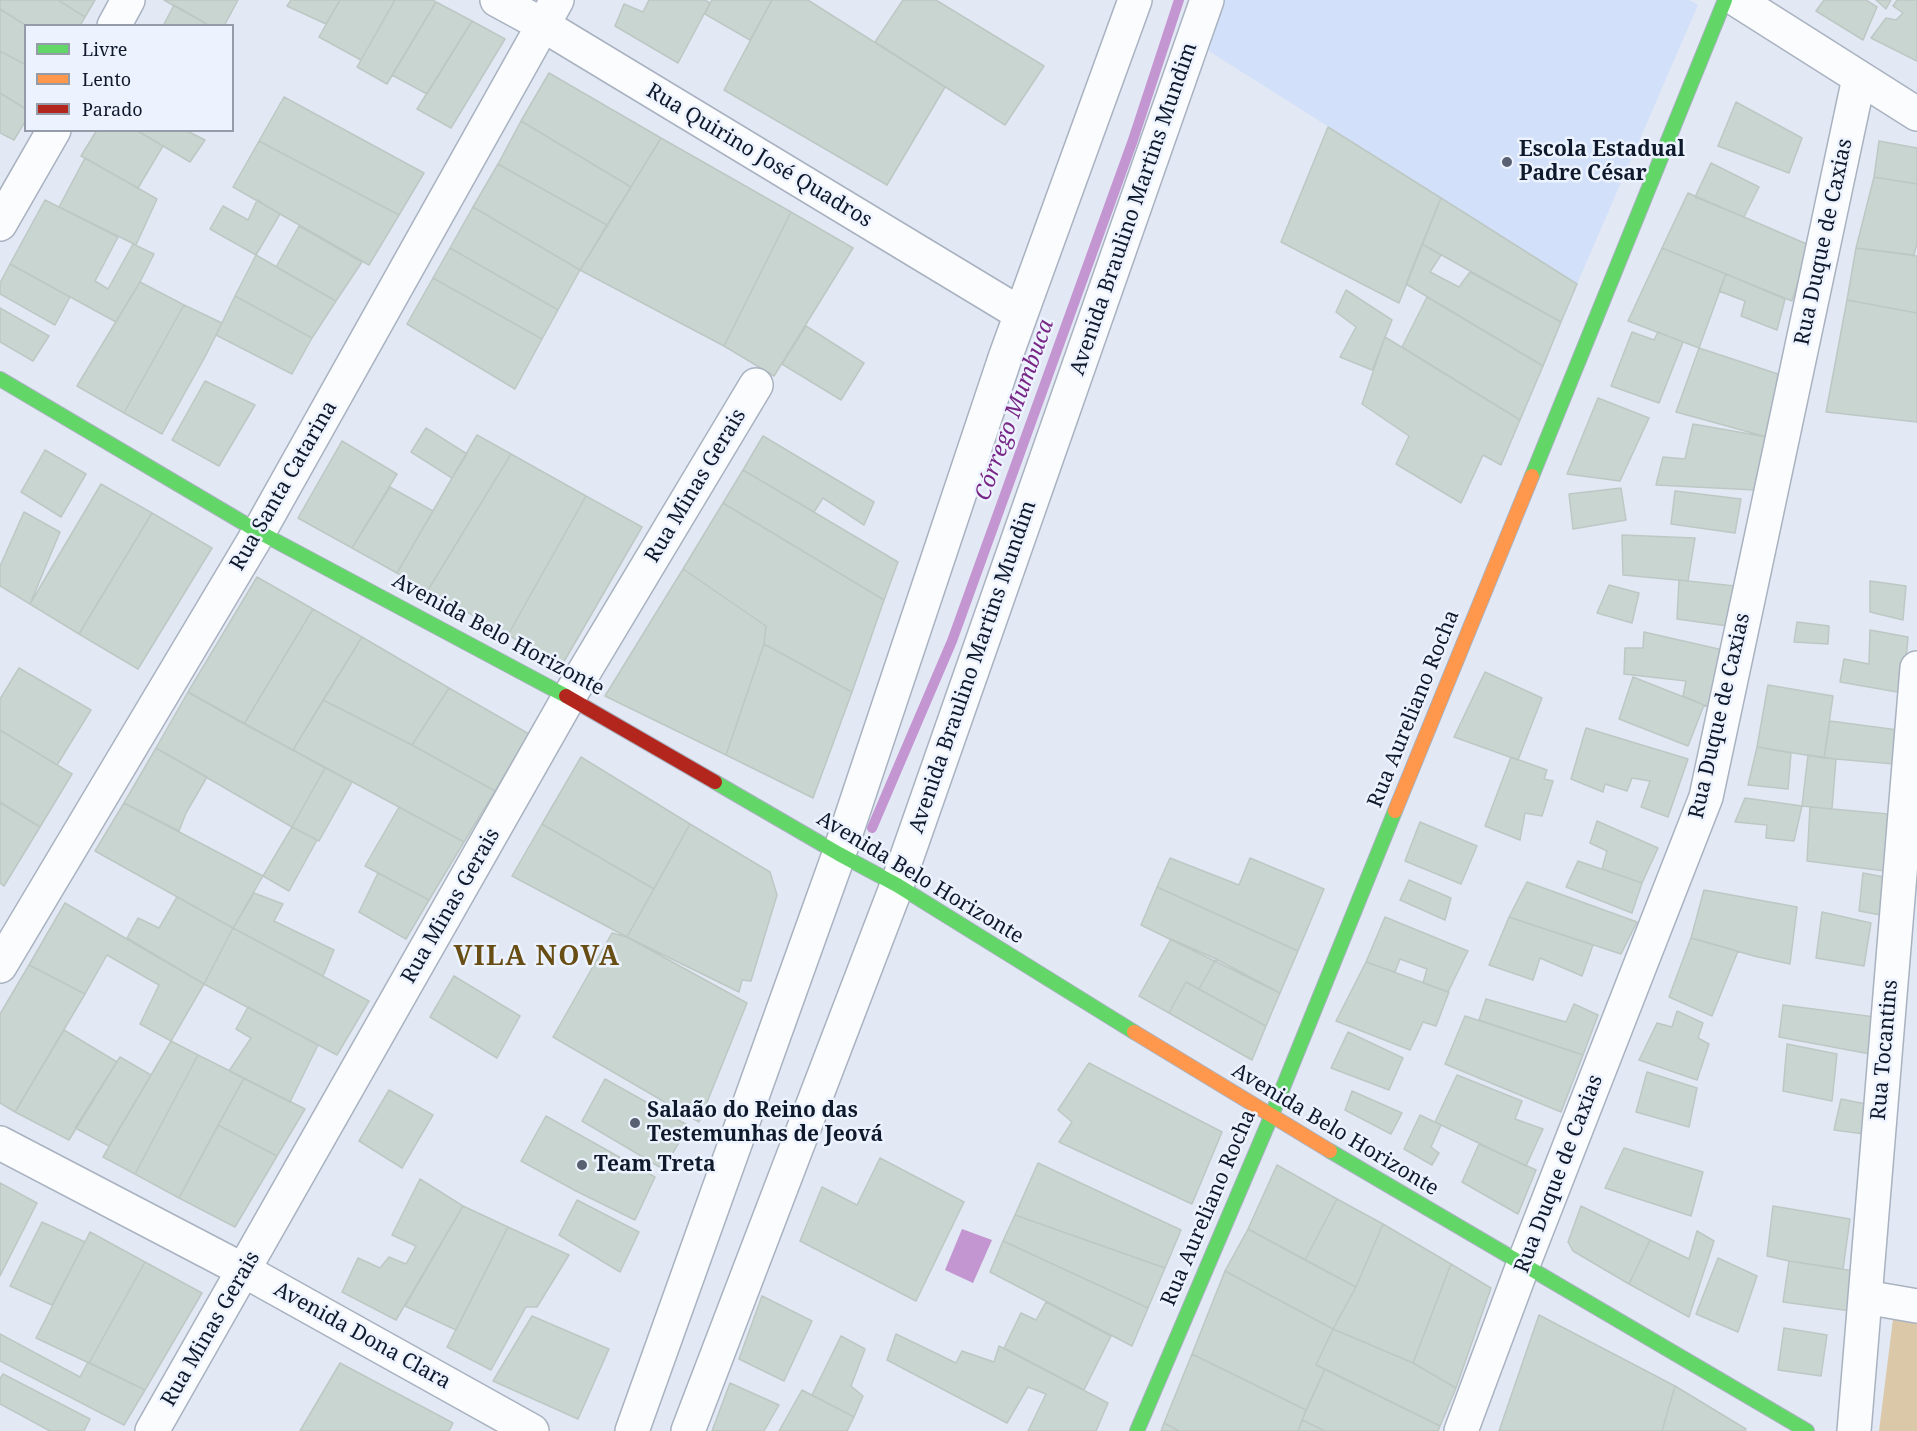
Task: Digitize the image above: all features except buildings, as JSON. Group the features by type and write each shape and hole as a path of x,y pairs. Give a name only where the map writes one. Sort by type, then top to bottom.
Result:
{"street":[{"path":"115,24 128,0"},
{"name":"Rua Quirino José Quadros","path":"497,0 550,13 1021,314"},
{"path":"632,1431 839,854 1005,358 1135,0"},
{"name":"Avenida Braulino Martins Mundim","path":"688,1431 897,885 1207,0"},
{"name":"Rua Aureliano Rocha","path":"1137,1431 1271,1117 1725,0"},
{"path":"1737,0 1917,114"},
{"name":"Rua Santa Catarina","path":"0,966 259,532 550,13"},
{"name":"Rua Duque de Caxias","path":"1461,1431 1706,797 1859,78"},
{"path":"0,224 53,132"},
{"name":"Avenida Belo Horizonte","path":"0,379 259,532 570,697 839,854 897,885 1271,1117 1807,1431"},
{"name":"Rua Minas Gerais","path":"152,1431 570,697 756,385"},
{"name":"Rua Tocantins","path":"1854,1431 1917,668"},
{"name":"Avenida Dona Clara","path":"0,1143 244,1271 532,1431"},
{"path":"1865,1297 1917,1306"}],"shaded area":[{"name":"Escola Estadual Padre César","path":"1223,0 1689,0 1698,5 1577,284 1204,48"},
{"path":"962,1229 992,1240 973,1283 945,1270"},
{"path":"1893,1319 1917,1323 1917,1431 1879,1431"}],"waterway":[{"name":"Córrego Mumbuca","path":"872,828 952,641 1133,140 1179,0"}],"traffic: fast":[{"path":"1532,476 1725,0"},
{"path":"0,379 259,532 566,696"},
{"path":"715,782 897,885 1134,1032"},
{"path":"1137,1431 1271,1117 1395,811"},
{"path":"1330,1151 1807,1431"}],"traffic: slow":[{"path":"1395,811 1532,476"},
{"path":"1134,1032 1330,1151"}],"traffic: jam":[{"path":"566,696 715,782"}],"place":[{"name":"Escola Estadual Padre César","path":"1507,162"},
{"name":"Salaão do Reino das Testemunhas de Jeová","path":"635,1123"},
{"name":"Team Treta","path":"582,1165"}],"district":[{"name":"VILA NOVA","path":"537,957"}]}
